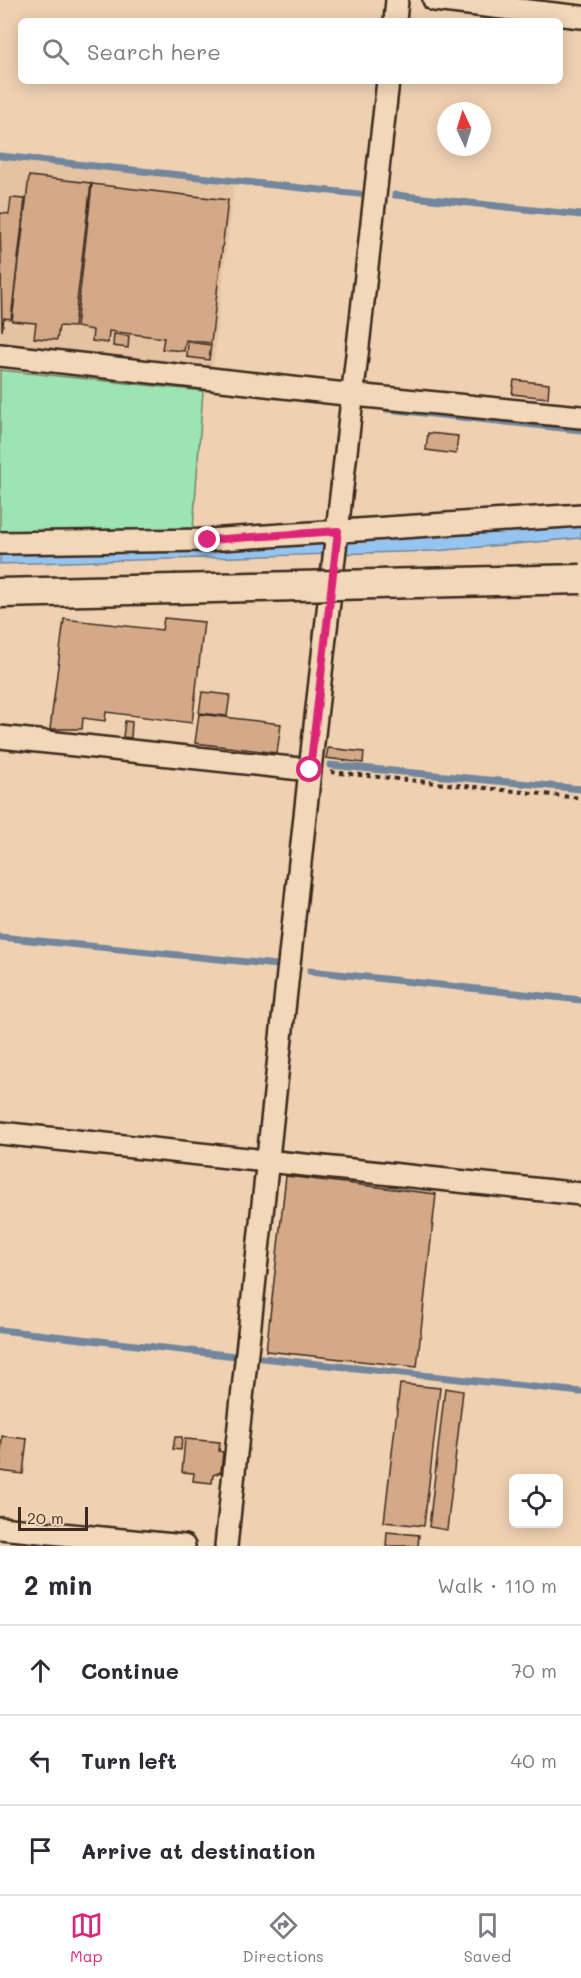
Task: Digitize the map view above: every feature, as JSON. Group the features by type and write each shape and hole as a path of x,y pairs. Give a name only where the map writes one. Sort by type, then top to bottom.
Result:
{"street":[{"path":"395,18 397,0"},
{"path":"434,0 581,17"},
{"path":"226,1546 310,770 388,84"},
{"path":"0,355 354,395 581,417"},
{"path":"0,543 208,540 581,515"},
{"path":"0,593 581,579"},
{"path":"0,737 310,770"},
{"path":"0,1133 581,1194"},
{"path":"0,1528 183,1546"}],"path":[{"path":"310,770 581,798"}],"shaded area":[{"path":"0,160 234,182 213,367 0,343"}],"green space":[{"path":"0,370 203,391 193,530 0,532"}],"water":[{"path":"581,523 581,538 435,551 0,564 0,549"}],"building":[{"path":"29,176 91,183 74,327 59,326 57,340 34,338 36,323 12,321"},
{"path":"92,184 228,200 211,343 186,340 184,351 162,349 164,338 109,331 108,343 92,341 93,330 76,327"},
{"path":"11,198 25,199 11,319 4,318 2,331 0,213 9,214"},
{"path":"114,334 129,336 128,348 113,346"},
{"path":"188,342 211,345 209,360 187,357"},
{"path":"514,380 549,384 548,398 512,394"},
{"path":"428,433 458,436 456,454 426,450"},
{"path":"164,618 204,622 192,723 106,712 105,721 83,718 82,729 50,729 64,619 162,630"},
{"path":"202,692 230,695 227,716 199,713"},
{"path":"199,714 281,724 277,753 195,743"},
{"path":"125,721 132,722 131,738 123,737"},
{"path":"328,748 364,752 363,763 326,758"},
{"path":"286,1176 436,1194 417,1367 266,1351"},
{"path":"400,1384 440,1388 424,1526 384,1522"},
{"path":"445,1388 463,1391 447,1530 429,1527"},
{"path":"2,1436 27,1439 23,1474 0,1471"},
{"path":"175,1437 182,1437 181,1450 173,1449"},
{"path":"185,1439 220,1442 219,1451 223,1452 221,1472 213,1475 212,1483 193,1481 194,1473 182,1472"},
{"path":"387,1532 419,1535 418,1546 386,1546"}],"waterway":[{"path":"0,156 359,194"},
{"path":"395,195 581,215"},
{"path":"386,409 581,430"},
{"path":"330,765 581,789"},
{"path":"0,937 277,965"},
{"path":"310,971 581,1000"},
{"path":"0,1330 236,1356"},
{"path":"262,1358 581,1392"}],"route":[{"path":"208,540 338,531 310,770"}]}
